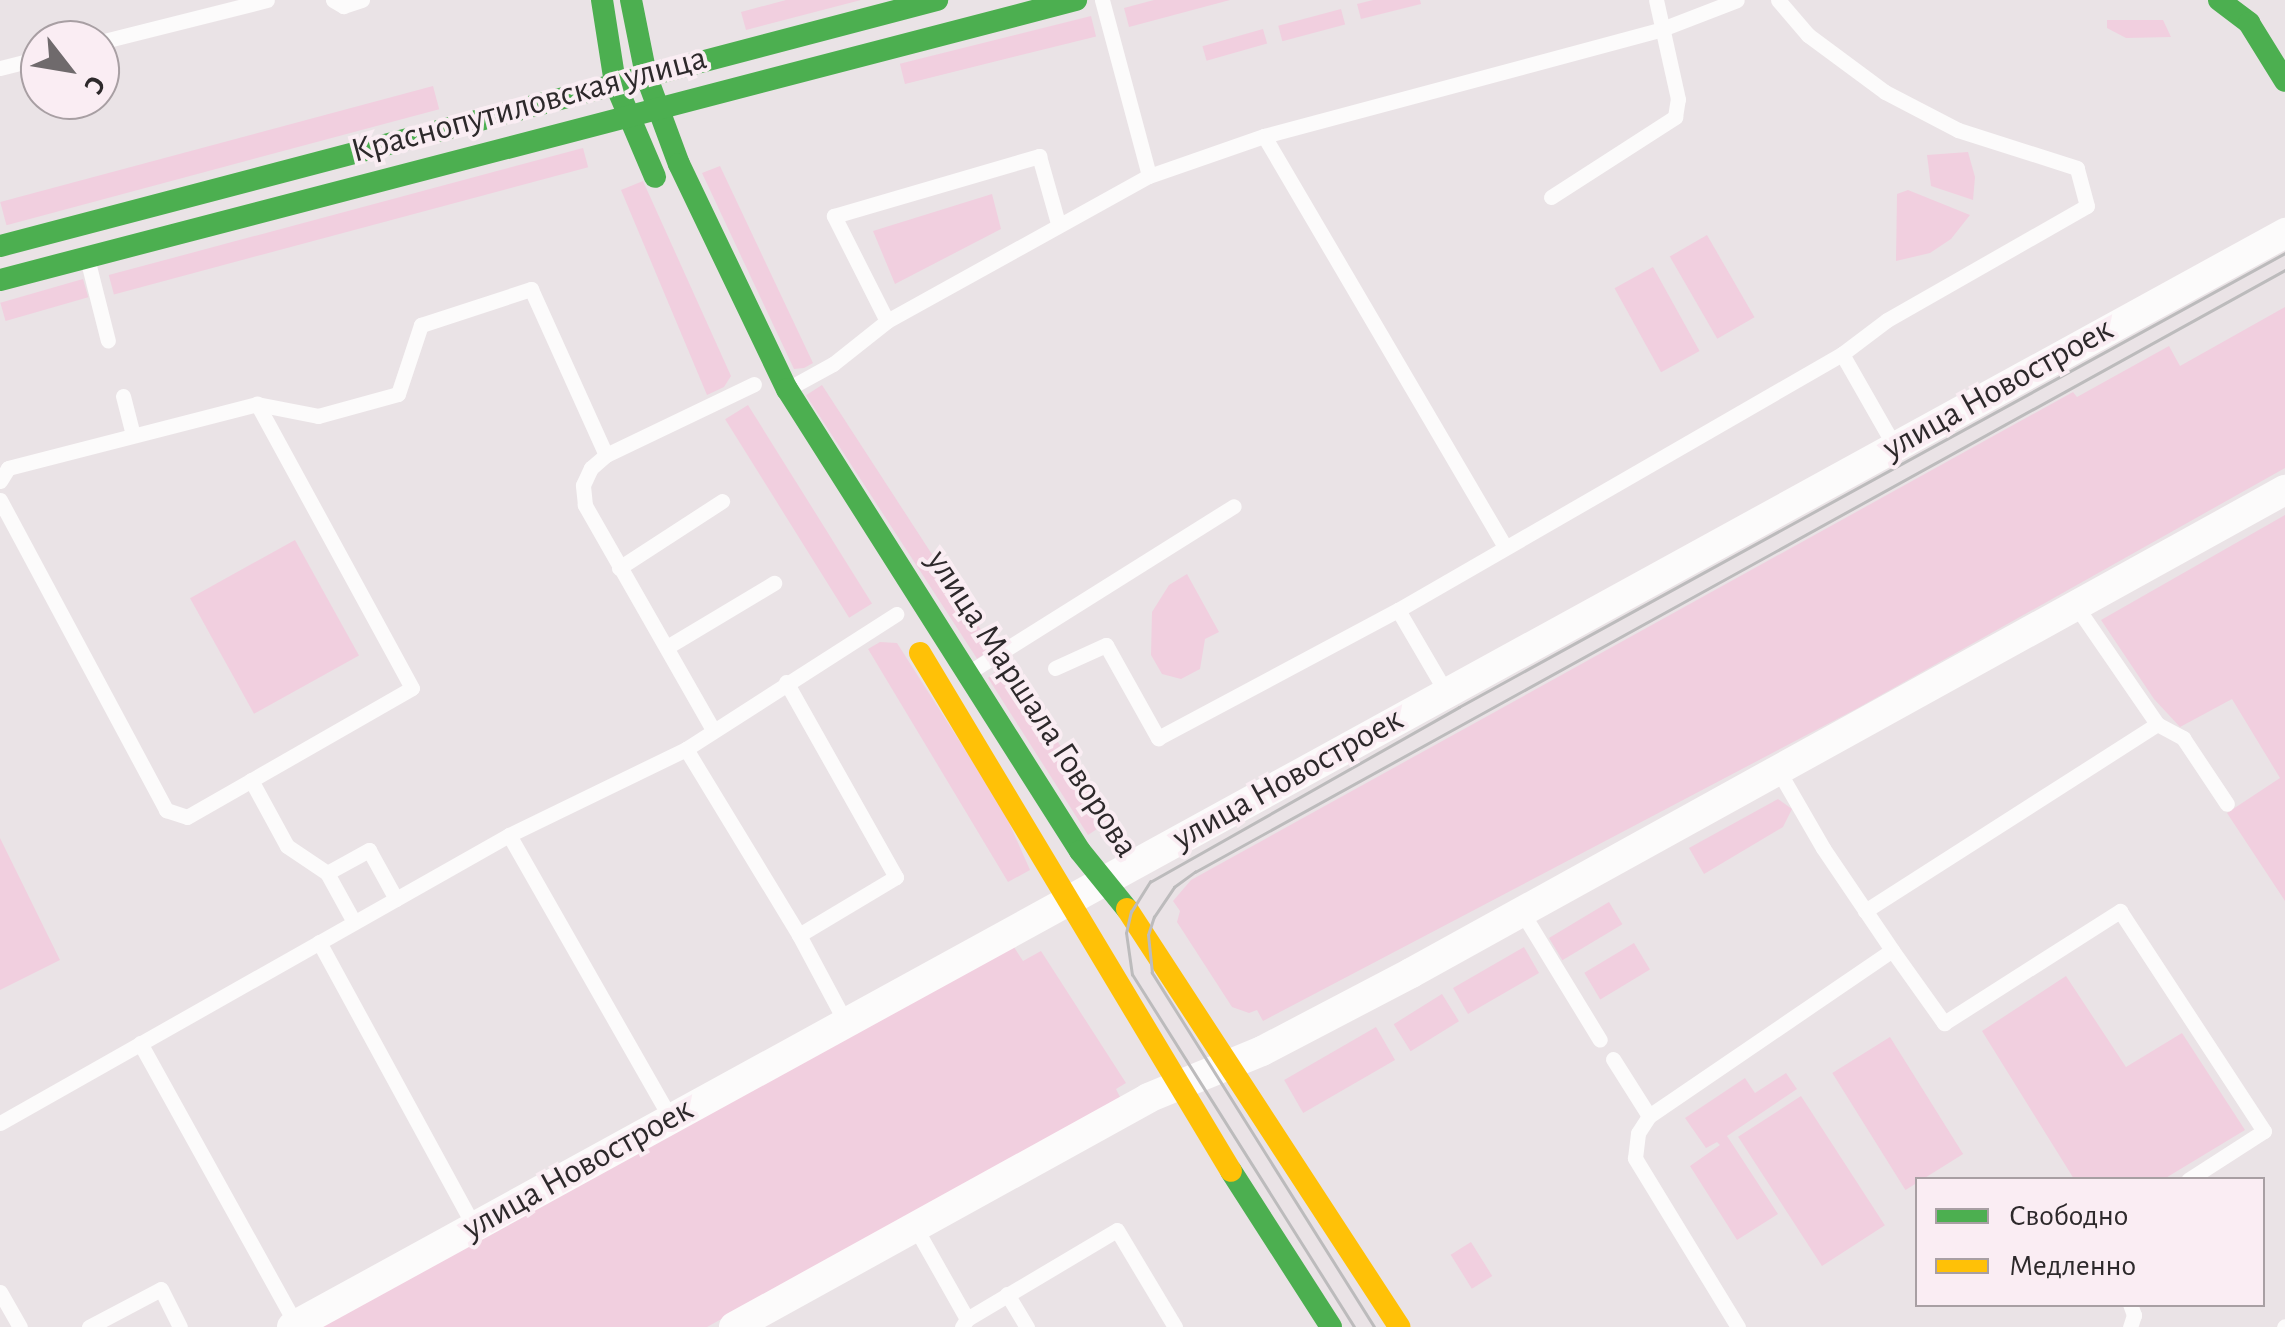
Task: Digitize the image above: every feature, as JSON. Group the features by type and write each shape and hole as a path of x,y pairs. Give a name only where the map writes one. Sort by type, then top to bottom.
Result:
{"main road":[{"path":"602,0 621,100 669,207"},
{"name":"улица Маршала Говорова","path":"631,0 652,92 723,262 787,388 1080,852 1148,935 1399,1327"},
{"name":"Краснопутиловская улица","path":"0,280 652,92 937,0"},
{"name":"Краснопутиловская улица","path":"0,246 652,92 1076,0"},
{"path":"2219,0 2249,23 2285,81"},
{"path":"740,357 759,392"},
{"name":"улица Маршала Говорова","path":"891,605 1176,1085 1332,1327"}],"street":[{"name":"улица Новостроек","path":"294,1326 2285,233"},
{"path":"734,1327 1176,1085 1234,1064 1411,973 1520,909 2285,490"}],"lane":[{"path":"120,36 232,5 267,0"},
{"path":"333,0 343,6 362,0"},
{"path":"1102,0 1149,176"},
{"path":"1551,197 1675,117 1678,99 1656,0"},
{"path":"787,388 833,364 887,322 1058,223 1149,176 1264,136 1662,29 1737,0"},
{"path":"1055,668 1106,645 1158,738 1398,610 1842,354 1887,320 2087,206 2077,168 1958,130 1885,92 1808,35 1778,0"},
{"path":"1264,136 1504,546"},
{"path":"887,322 834,216 1038,156 1058,223"},
{"path":"82,224 108,341"},
{"path":"0,481 8,468 257,404 318,416 398,394 421,325 532,290 606,456"},
{"path":"1842,354 1894,445"},
{"path":"712,728 585,505 583,485 591,468 606,456 759,392"},
{"path":"123,396 133,435"},
{"path":"0,500 166,810 188,816 412,688 257,404"},
{"path":"619,568 722,501"},
{"path":"967,673 1234,506"},
{"path":"668,647 774,584"},
{"path":"0,1123 509,835 686,749 891,605"},
{"path":"2076,606 2157,724 2184,738 2227,804"},
{"path":"1398,610 1446,692"},
{"path":"786,682 896,877 799,935"},
{"path":"1865,911 2157,724"},
{"path":"686,749 799,935 845,1021"},
{"path":"1778,770 1865,911 1944,1023 2120,911 2264,1131 2193,1177"},
{"path":"251,780 288,846 327,873 354,922"},
{"path":"509,835 670,1118"},
{"path":"327,873 369,850 396,899"},
{"path":"1520,909 1600,1040"},
{"path":"319,942 474,1226"},
{"path":"1738,1327 1635,1158 1638,1133 1649,1116 1892,950"},
{"path":"140,1043 294,1326"},
{"path":"1613,1059 1649,1116"},
{"path":"915,1227 964,1323 1117,1230 1175,1327"},
{"path":"89,1327 161,1289 180,1327"},
{"path":"0,1292 20,1327"},
{"path":"1007,1294 1027,1327"}],"shaded area":[{"path":"786,0 861,0 746,30 741,12"},
{"path":"1154,0 1230,0 1129,27 1124,8"},
{"path":"1420,0 1421,4 1361,19 1357,4"},
{"path":"1341,9 1345,24 1282,41 1278,26"},
{"path":"1091,16 1096,36 905,84 900,64"},
{"path":"2107,20 2163,20 2171,37 2126,38 2107,28"},
{"path":"1263,29 1267,43 1207,61 1202,46"},
{"path":"433,86 439,109 6,225 0,202"},
{"path":"583,148 588,167 114,294 109,275"},
{"path":"1968,152 1975,177 1973,200 1931,186 1927,155"},
{"path":"720,166 813,363 804,368 794,369 702,173"},
{"path":"643,181 731,376 724,387 707,395 621,190"},
{"path":"1908,190 1970,215 1951,239 1930,253 1896,261 1897,194"},
{"path":"992,194 1001,229 895,284 873,231"},
{"path":"1707,235 1754,317 1717,339 1670,256"},
{"path":"1653,267 1700,351 1661,372 1615,288"},
{"path":"83,279 88,297 6,321 0,303"},
{"path":"2285,307 2285,468 1856,709 1263,1021 1257,1010 1249,1013 1232,1007 1177,922 1180,911 1173,901 1191,880 2073,392 2077,397 2169,346 2180,366"},
{"path":"822,385 993,648 977,659 806,395"},
{"path":"748,405 872,603 849,618 725,419"},
{"path":"2285,515 2285,901 2227,813 2280,778 2232,699 2180,727 2154,699 2101,620"},
{"path":"295,540 359,655 254,714 190,598"},
{"path":"1187,574 1219,632 1205,639 1200,669 1181,679 1162,674 1151,655 1152,612 1169,585"},
{"path":"880,642 897,643 1003,809 1030,870 1008,882 868,649"},
{"path":"1001,666 1016,677 1109,821 1088,835 988,678"},
{"path":"1778,799 1792,809 1783,827 1704,874 1689,848"},
{"path":"0,838 60,960 0,990"},
{"path":"1609,902 1622,924 1562,960 1549,938"},
{"path":"1634,943 1650,970 1600,999 1584,973"},
{"path":"1012,944 1023,961 1041,951 1126,1083 1116,1089 1121,1099 707,1327 318,1327"},
{"path":"1524,947 1539,973 1468,1014 1453,988"},
{"path":"2066,976 2126,1067 2182,1033 2245,1130 2167,1177 2073,1177 1982,1031"},
{"path":"1442,994 1459,1021 1411,1051 1394,1024"},
{"path":"1376,1027 1395,1060 1303,1113 1284,1080"},
{"path":"1890,1037 1963,1154 1926,1177 1915,1177 1915,1184 1905,1190 1832,1073"},
{"path":"1786,1073 1797,1089 1727,1136 1778,1214 1737,1240 1690,1166 1720,1145 1717,1142 1706,1148 1685,1118 1745,1078 1755,1093"},
{"path":"1801,1096 1885,1225 1822,1266 1738,1137"},
{"path":"1471,1242 1492,1276 1472,1289 1451,1255"}],"tram line":[{"path":"1354,1327 1132,975 1126,933 1131,912 1150,882 1459,707 2285,253"},
{"path":"1374,1327 1152,973 1148,935 1154,917 1174,887 2285,270"}],"traffic: fast":[{"path":"602,0 615,83 655,177"},
{"path":"631,0 646,75 679,164 787,389 1080,851 1127,909"},
{"path":"0,246 937,0"},
{"path":"0,280 1076,0"},
{"path":"2219,0 2249,23 2285,81"},
{"path":"1231,1171 1331,1327"}],"traffic: slow":[{"path":"920,653 1231,1171"},
{"path":"1127,909 1399,1327"}]}
